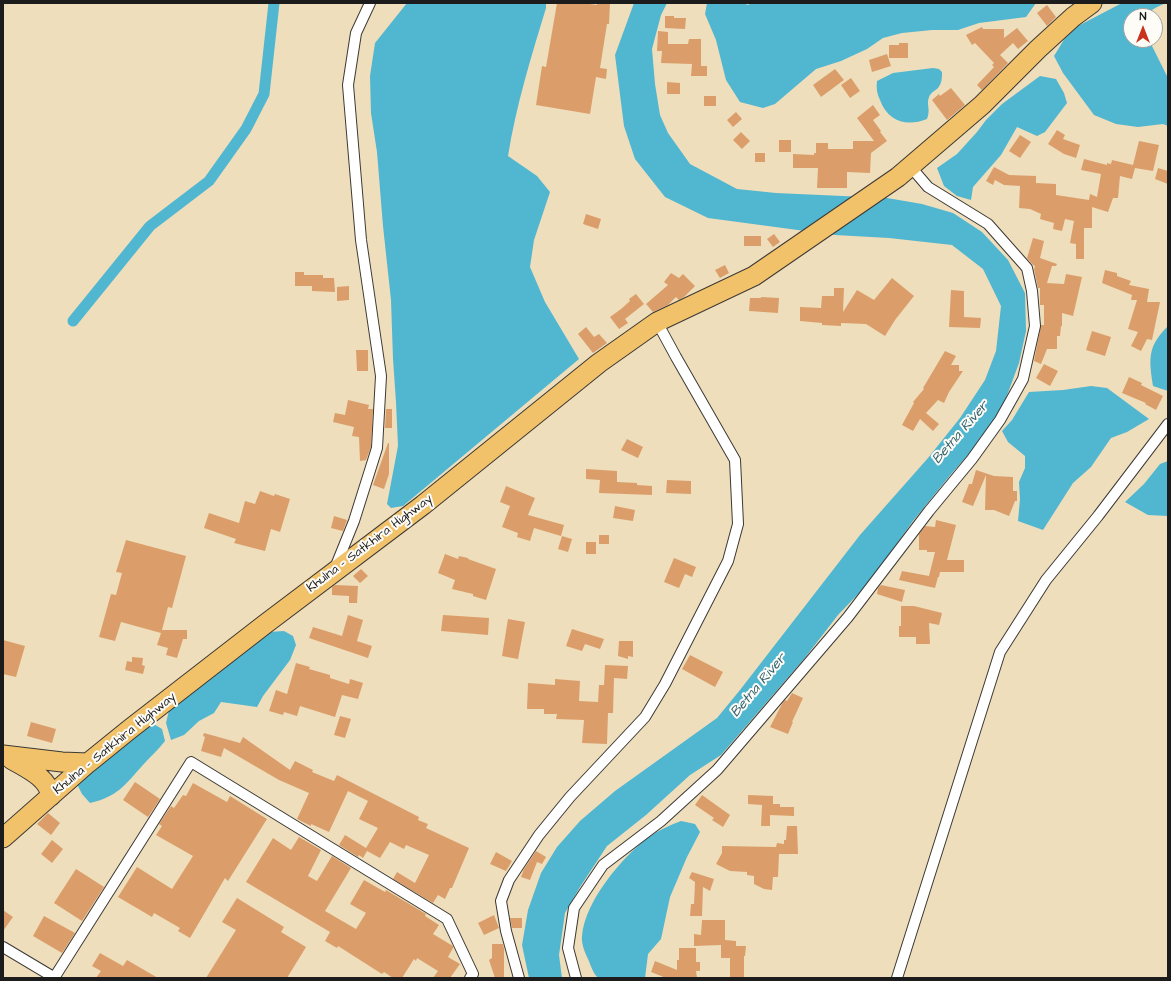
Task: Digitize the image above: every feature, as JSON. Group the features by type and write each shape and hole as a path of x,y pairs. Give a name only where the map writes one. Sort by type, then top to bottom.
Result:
{"highway":[{"name":"Khulna - Satkhira Highway","path":"3,838 88,763 264,625 423,505 600,363 657,322 754,276 904,172 982,105 1038,49 1073,17 1092,3"},
{"path":"5,756 88,763"},
{"path":"5,756 28,769 46,782 51,796"}],"street":[{"path":"332,574 354,521 377,448 381,376 361,240 348,85 356,33 370,3"},
{"path":"576,978 568,948 574,908 603,865 661,821 717,770 738,746 848,617 972,459 1000,420 1023,379 1035,326 1032,291 1027,268 988,224 904,172"},
{"path":"518,978 506,931 501,901 509,880 539,836 570,797 645,717 665,684 728,561 738,524 735,460 657,322"},
{"path":"897,978 1000,652 1046,580 1098,516 1168,424"},
{"path":"3,947 54,978 191,762 447,919 473,974 470,978"}],"water":[{"path":"407,3 546,3 546,8 529,63 511,137 508,156 537,176 550,192 534,240 530,267 545,302 579,359 403,506 391,508 387,504 398,446 396,402 391,300 377,152 371,113 370,76 375,43"},
{"name":"Betna River","path":"634,3 667,3 661,15 652,49 655,84 660,115 668,133 690,164 737,189 776,193 887,198 922,204 953,213 982,232 1008,260 1025,293 1026,331 1019,363 1002,409 983,438 913,521 883,563 859,593 838,615 804,659 721,755 690,775 646,815 607,846 565,913 559,955 562,978 529,978 522,945 528,910 541,873 557,847 580,821 615,791 717,718 740,690 860,535 928,458 960,418 985,380 996,351 1001,306 983,269 952,245 889,238 835,235 708,218 665,197 635,159 624,126 615,55"},
{"path":"707,3 743,3 748,5 751,3 1036,3 1026,17 979,23 958,30 932,30 902,33 883,38 867,49 841,61 816,69 775,104 763,108 740,102 726,80 716,40 705,14"},
{"path":"1122,3 1166,3 1155,8 1123,8 1123,48 1153,48 1168,78 1168,126 1163,124 1138,127 1116,124 1094,115 1063,73 1054,56 1065,38 1078,26"},
{"path":"933,68 939,69 942,72 942,78 938,88 929,97 929,112 927,119 905,122 893,118 883,107 878,95 877,81 893,73"},
{"path":"1040,76 1056,79 1064,93 1067,103 1045,132 1037,136 1017,127 1001,155 973,187 971,200 957,196 944,186 937,168 957,154 1002,104"},
{"path":"1168,326 1168,391 1153,386 1150,361 1156,340"},
{"path":"1091,386 1107,388 1149,419 1127,432 1111,438 1091,467 1073,483 1043,530 1018,521 1020,499 1019,482 1025,468 1025,456 1008,442 1002,431 1012,420 1029,392 1063,390"},
{"path":"1168,461 1168,516 1148,515 1125,502 1144,484 1160,464"},
{"path":"284,631 293,636 296,645 290,660 263,696 257,707 221,702 214,713 199,721 184,735 171,740 166,723 170,706 269,632"},
{"path":"152,723 162,729 165,741 114,794 90,803 82,794 77,784"},
{"path":"681,821 695,824 700,832 687,857 670,897 661,939 648,954 645,978 598,978 592,969 582,942 585,923 597,895 606,881 638,846 653,834"}],"building":[{"path":"557,3 583,3 597,5 597,3 610,3 609,24 607,24 600,68 607,69 606,79 596,77 590,114 536,105 542,66 546,67"},
{"path":"1047,5 1056,17 1047,26 1037,13"},
{"path":"665,16 686,18 685,29 665,28"},
{"path":"982,27 983,29 1004,29 1004,38 1017,28 1028,41 1018,49 1013,43 1000,55 1008,63 982,90 977,85 994,67 992,65 994,63 975,43 972,45 966,35"},
{"path":"658,31 668,32 668,44 688,44 689,39 701,39 701,66 707,66 707,76 691,76 692,64 661,63 662,51 657,51"},
{"path":"899,43 908,43 908,58 889,58 889,45 899,45"},
{"path":"887,54 891,66 872,72 869,60"},
{"path":"835,69 844,80 821,97 813,85"},
{"path":"851,78 860,91 850,98 841,85"},
{"path":"667,82 680,83 680,94 667,94"},
{"path":"951,88 965,105 947,120 932,100 939,94 940,96"},
{"path":"704,96 716,96 716,106 704,106"},
{"path":"873,105 880,115 873,120 887,141 871,153 870,173 847,172 847,188 817,188 818,168 793,168 793,154 814,155 814,153 816,153 816,143 828,143 828,149 853,149 853,141 874,141 857,118"},
{"path":"736,112 742,119 733,127 727,120"},
{"path":"1057,130 1065,135 1063,139 1080,145 1076,158 1064,154 1048,144"},
{"path":"741,132 750,141 742,149 733,140"},
{"path":"1020,135 1031,142 1020,158 1009,151"},
{"path":"779,140 791,140 791,152 779,152"},
{"path":"1139,141 1159,145 1153,171 1135,168 1132,179 1120,176 1118,198 1113,198 1108,212 1092,207 1092,228 1084,228 1084,259 1076,259 1076,244 1070,243 1074,221 1065,219 1062,231 1053,229 1054,223 1040,219 1041,214 1030,209 1019,208 1020,186 1004,185 995,180 993,185 986,181 994,167 1009,175 1036,176 1036,183 1056,184 1056,195 1089,200 1090,194 1097,197 1101,174 1081,170 1084,159 1107,165 1107,163 1111,164 1112,160 1133,165"},
{"path":"755,153 765,153 765,162 755,162"},
{"path":"1158,168 1168,171 1168,184 1155,179"},
{"path":"586,214 601,219 598,229 583,224"},
{"path":"774,234 780,242 773,247 767,239"},
{"path":"744,236 761,236 761,246 744,246"},
{"path":"1033,238 1044,241 1040,258 1057,264 1056,266 1052,266 1047,283 1064,284 1066,274 1082,277 1073,316 1062,313 1060,336 1057,336 1057,349 1047,349 1041,364 1034,361 1041,325 1044,325 1044,305 1040,305 1040,288 1038,288 1034,269 1035,266 1027,258"},
{"path":"725,265 729,273 720,278 715,270"},
{"path":"1105,270 1117,273 1117,276 1131,281 1129,285 1149,289 1147,302 1160,302 1152,340 1147,339 1141,351 1131,346 1138,332 1128,329 1137,300 1131,300 1132,295 1102,283"},
{"path":"295,272 304,272 304,275 323,275 323,278 334,278 335,292 312,291 312,286 295,286"},
{"path":"671,273 679,278 683,274 695,286 684,297 679,300 676,297 668,305 653,312 646,304 668,285 664,282"},
{"path":"892,278 914,296 895,320 885,336 866,324 841,323 841,326 822,325 822,323 800,321 800,307 821,308 822,296 834,296 834,288 844,288 843,312 857,290 874,300"},
{"path":"349,286 349,300 337,301 337,287"},
{"path":"951,290 964,291 964,317 981,318 980,328 949,327"},
{"path":"636,294 644,304 625,319 628,323 619,329 610,317 621,309 630,301 629,299"},
{"path":"750,298 779,298 778,313 749,311"},
{"path":"586,327 594,337 599,334 607,343 593,353 578,334"},
{"path":"1092,331 1111,337 1105,356 1086,350"},
{"path":"356,350 368,350 368,371 357,371"},
{"path":"945,351 956,356 951,365 959,365 959,371 963,371 949,392 944,403 938,400 926,413 939,424 933,431 920,419 913,431 902,425 914,403 913,402 924,389 923,388"},
{"path":"1044,364 1058,371 1050,386 1036,378"},
{"path":"1129,377 1163,396 1156,410 1145,404 1146,403 1122,393"},
{"path":"348,400 369,405 368,409 373,409 371,447 366,460 360,461 359,437 352,436 354,427 333,422 335,413 345,415"},
{"path":"386,409 392,409 392,428 385,428"},
{"path":"627,439 643,447 638,458 621,450"},
{"path":"388,443 389,474 384,489 373,485"},
{"path":"586,469 617,471 617,482 637,483 637,485 652,486 652,495 599,493 600,480 586,479"},
{"path":"976,470 994,476 1013,477 1013,491 1017,491 1017,501 1015,501 1009,516 994,510 985,510 986,475 973,506 962,502 969,484 972,484"},
{"path":"667,480 691,481 691,494 666,493"},
{"path":"506,486 535,498 528,515 564,525 561,536 534,528 530,541 517,537 518,533 502,527 510,506 500,502"},
{"path":"260,491 274,496 275,494 290,499 280,532 271,529 265,551 234,543 236,539 204,528 209,513 239,523 245,501 255,504"},
{"path":"615,506 635,510 633,521 613,518"},
{"path":"334,516 347,520 343,531 331,528"},
{"path":"936,520 956,525 947,560 964,560 964,572 940,572 935,588 899,580 902,571 929,576 935,552 919,550 919,534 925,526 935,527"},
{"path":"599,535 609,535 609,544 599,544"},
{"path":"562,536 572,539 568,552 558,549"},
{"path":"126,540 186,556 172,608 168,607 162,630 187,630 187,639 183,639 177,658 166,655 168,648 157,645 161,633 121,622 115,641 99,637 111,594 116,595 122,573 116,572"},
{"path":"586,542 596,542 596,554 586,554"},
{"path":"445,554 458,559 459,556 468,558 496,569 486,600 473,596 473,594 452,589 455,580 438,573"},
{"path":"674,558 696,567 692,577 685,574 679,588 664,582"},
{"path":"361,569 368,576 360,583 353,576"},
{"path":"335,585 358,586 357,603 349,603 349,596 332,595 332,587"},
{"path":"881,585 905,590 902,602 877,594 878,588"},
{"path":"901,606 914,606 942,613 939,625 929,623 930,644 916,644 916,637 899,637 899,626 901,626"},
{"path":"348,615 363,620 357,641 372,646 368,658 309,638 313,627 342,636"},
{"path":"443,615 489,618 488,635 441,631"},
{"path":"508,619 525,622 518,659 502,656"},
{"path":"572,629 604,639 600,649 585,644 582,651 566,646"},
{"path":"3,640 25,646 16,677 3,674"},
{"path":"619,641 633,641 633,657 628,656 628,659 618,656"},
{"path":"690,655 723,672 715,687 682,669"},
{"path":"132,657 143,658 142,665 145,666 143,674 125,670 127,661 132,662"},
{"path":"296,663 310,667 309,669 330,675 330,678 349,684 350,679 363,683 358,699 342,695 335,717 300,706 297,716 284,712 283,715 269,711 276,690 287,694"},
{"path":"605,665 628,666 627,679 614,678 613,713 608,713 607,744 582,743 584,720 556,719 557,714 544,714 544,709 527,709 528,683 555,685 555,679 580,681 579,701 598,702 599,685 604,685"},
{"path":"792,693 803,698 788,734 770,727 782,704 785,700 787,701"},
{"path":"340,716 351,719 345,738 334,735"},
{"path":"31,722 56,729 52,743 27,736"},
{"path":"204,733 240,743 243,737 290,770 295,761 313,770 312,772 334,781 337,775 419,817 418,820 428,824 426,828 469,848 452,888 450,888 445,899 438,895 433,903 393,879 397,872 415,883 429,855 406,845 404,849 390,842 380,858 367,851 363,858 359,855 358,857 339,845 345,835 366,848 378,828 359,819 368,801 348,791 329,832 311,824 311,826 297,819 309,793 279,780 224,748 221,757 201,751 205,737 203,736"},
{"path":"135,782 160,799 148,817 123,800"},
{"path":"193,783 227,802 230,796 267,819 228,881 225,878 190,938 178,931 180,928 154,913 152,917 118,897 137,867 172,889 193,856 156,835 162,826 159,824 171,806 174,808 183,795 186,796"},
{"path":"702,795 730,815 723,827 712,820 714,818 695,805"},
{"path":"748,795 773,796 773,804 780,804 780,807 794,807 794,816 770,815 770,826 761,826 762,805 748,804"},
{"path":"48,813 60,823 51,835 37,824"},
{"path":"787,826 797,826 798,854 779,854 778,877 773,877 772,890 764,889 754,884 754,876 747,875 747,872 730,871 716,864 722,853 722,846 776,847 777,843 784,844 784,840 786,840"},
{"path":"299,837 321,850 308,876 317,881 332,856 351,868 325,911 356,929 366,913 350,904 364,880 385,892 386,890 426,914 425,916 439,925 433,934 453,946 448,957 460,964 450,978 433,978 438,971 417,958 416,961 414,959 402,978 393,978 384,972 382,974 338,946 337,948 325,941 330,932 246,882 273,838 291,850"},
{"path":"52,840 63,849 52,863 41,854"},
{"path":"536,851 546,857 542,864 537,862 530,880 521,877 524,869"},
{"path":"496,852 512,861 506,871 490,864"},
{"path":"76,869 104,887 82,921 54,903"},
{"path":"692,872 714,879 710,891 703,887 702,916 690,916 691,904 694,904 695,882 689,878"},
{"path":"237,898 284,927 281,932 306,947 287,978 206,978 236,930 222,922"},
{"path":"3,910 13,917 3,931"},
{"path":"494,915 499,928 484,935 478,923"},
{"path":"44,916 75,933 62,953 33,936"},
{"path":"510,918 522,918 522,928 512,928"},
{"path":"702,920 725,920 725,940 736,941 736,946 746,946 744,956 744,978 730,978 730,958 721,958 721,945 694,946 694,934 701,935"},
{"path":"492,944 503,944 504,978 495,978 489,960 492,958"},
{"path":"679,948 696,948 696,962 700,962 700,971 696,971 697,978 666,978 651,972 655,961 677,970"},
{"path":"100,953 123,966 127,960 158,978 96,978 101,971 92,966"}],"waterway":[{"path":"73,321 150,226 209,181 246,129 264,94 274,3"}]}
